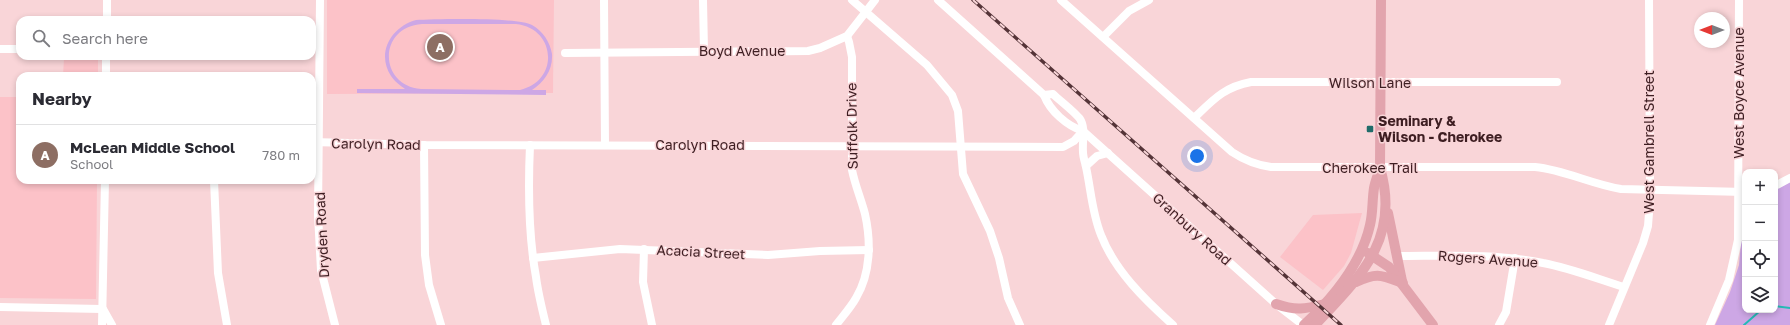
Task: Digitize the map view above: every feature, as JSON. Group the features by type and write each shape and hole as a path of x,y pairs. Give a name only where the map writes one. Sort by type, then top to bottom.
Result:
{"main road":[{"path":"1303,325 1326,304 1339,287 1362,250 1370,226 1373,212 1374,189 1380,168 1381,0"},
{"path":"1315,325 1374,256 1382,234 1385,218 1386,187 1380,168"},
{"path":"1385,202 1403,283"},
{"path":"1362,250 1374,256 1389,267 1403,283 1416,304 1433,325"},
{"path":"1351,284 1373,275 1383,276 1403,283"},
{"path":"1276,304 1290,308 1303,309 1326,304"}],"street":[{"path":"107,0 107,16"},
{"name":"Dryden Road","path":"320,0 316,142 318,215 321,270 336,325"},
{"path":"604,0 605,145"},
{"path":"703,0 704,51"},
{"path":"852,0 927,65 952,95 958,111 963,174 990,231 999,258 1008,298 1020,325"},
{"path":"865,12 875,0"},
{"name":"Granbury Road","path":"938,0 1044,95 1048,105 1072,128 1083,132 1108,153 1276,304 1303,325"},
{"name":"Cherokee Trail","path":"1061,0 1232,152 1257,165 1271,167 1380,168 1535,167 1553,170 1607,186 1650,190 1742,192"},
{"path":"1103,37 1129,10 1149,0"},
{"name":"West Gambrell Street","path":"1609,325 1643,243 1648,226 1650,190 1649,0"},
{"name":"West Boyce Avenue","path":"1710,325 1726,289 1735,260 1738,240 1742,192 1739,0"},
{"name":"Boyd Avenue","path":"565,53 808,51 820,48 846,36 865,12"},
{"name":"Suffolk Drive","path":"836,325 856,298 865,280 868,250 867,225 854,184 852,170 852,57 849,42 846,36"},
{"path":"0,49 16,50"},
{"path":"106,60 106,72"},
{"name":"Wilson Lane","path":"1194,118 1217,96 1240,84 1263,82 1557,82"},
{"name":"Granbury Road","path":"1044,95 1053,94 1080,119 1083,132"},
{"path":"1083,132 1083,154 1093,209 1101,236 1109,252 1128,280 1149,304 1171,324"},
{"name":"Carolyn Road","path":"316,142 424,145 1063,146 1074,142 1083,132"},
{"path":"424,145 425,255 429,285 441,325"},
{"path":"530,145 528,200 533,258 546,325"},
{"path":"1086,166 1097,156 1108,153"},
{"path":"1778,184 1790,178"},
{"path":"102,325 105,184"},
{"path":"214,184 218,274 227,325"},
{"path":"644,249 643,282 652,325"},
{"name":"Acacia Street","path":"533,258 596,251 644,249 768,255 820,251 868,250"},
{"name":"Rogers Avenue","path":"1397,256 1480,256 1515,258 1543,263 1624,287"},
{"path":"1499,325 1506,312 1515,258"},
{"path":"0,307 102,308"},
{"path":"102,308 112,325"}],"shaded area":[{"path":"327,0 554,0 553,93 327,94"},
{"path":"476,19 524,22 532,25 545,37 550,45 552,54 551,65 547,75 532,90 546,90 546,95 357,93 357,89 405,89 391,76 385,59 388,42 399,28 416,20","holes":["422,24 516,24 529,28 539,35 545,44 548,55 547,66 542,76 533,85 520,90 421,89 407,85 397,78 391,67 389,56 391,45 397,35 408,27"]},
{"path":"64,60 98,60 98,72 63,72"},
{"path":"0,97 16,97 16,184 97,184 96,299 0,298"},
{"path":"1790,182 1790,325 1715,325 1730,292 1739,265 1742,231 1742,313 1778,313 1778,188"},
{"path":"1362,213 1351,253 1344,266 1323,290 1280,257 1313,215"}],"waterway":[{"path":"1778,306 1790,308"},
{"path":"1744,325 1758,313"}],"railway":[{"path":"973,0 1341,325"}],"place":[{"name":"McLean Middle School","path":"440,47"},
{"name":"Seminary & Wilson - Cherokee","path":"1370,129"}]}
